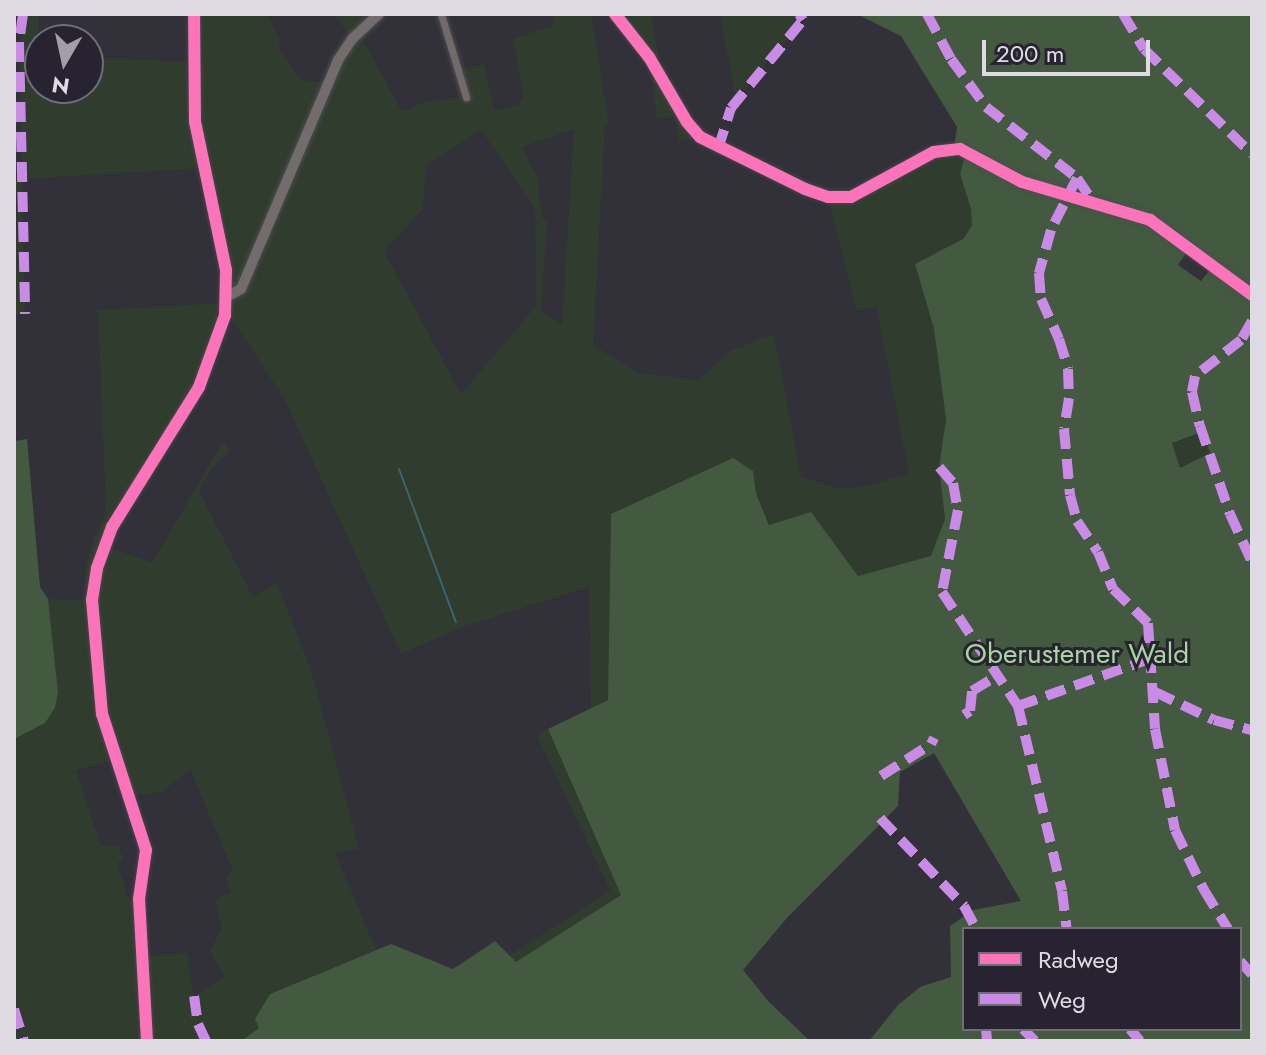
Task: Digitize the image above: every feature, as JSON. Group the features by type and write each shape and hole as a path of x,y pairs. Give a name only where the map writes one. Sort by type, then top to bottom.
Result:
{"street":[{"path":"147,1041 139,899 146,850 102,714 92,600 104,545 121,509 199,387 222,329 228,296 224,257 195,121 194,14"},
{"path":"228,296 241,289 338,60 352,39 379,14"},
{"path":"441,14 466,97"},
{"path":"615,14 649,57 687,122 700,137 818,195 837,198 862,193 927,155 947,148 973,154 1022,182 1053,193 1150,220 1252,295"}],"green space":[{"path":"23,14 39,14 39,24 24,24 24,104 104,104 104,58 192,62 194,14 267,14 280,40 279,50 301,80 327,83 352,39 334,14 361,14 371,21 359,32 402,112 423,102 465,97 458,71 484,64 494,110 518,105 523,97 513,39 554,25 552,14 591,14 609,125 605,126 593,345 638,373 699,380 731,350 774,334 801,477 838,488 861,487 909,474 876,306 857,311 828,197 837,198 927,155 966,151 960,174 971,209 972,226 963,239 915,264 934,329 946,419 939,467 945,519 931,557 858,576 811,512 770,525 756,493 753,471 611,514 608,700 591,708 589,587 465,626 401,654 285,400 231,318 225,316 217,346 104,545 152,563 223,441 230,451 211,469 199,491 253,597 277,583 311,670 359,849 335,852 376,950 270,994 259,1028 241,1041 14,1041 14,739 55,708 58,692 48,599 84,600 85,572 92,542 106,512 98,310 227,303 203,168 22,179 25,314 14,315 17,199 14,175 22,175 19,42","holes":["574,129 562,324 541,311 547,223 542,217 537,176 522,147","481,130 535,209 536,306 461,394 384,251 423,209 426,166","116,759 129,796 162,792 190,769 233,871 225,876 231,892 215,900 222,928 210,950 224,977 194,996 187,953 142,956 139,899 128,898 117,863 124,860 118,845 101,846 76,770"]},
{"path":"615,14 651,14 663,81 700,137 679,141 675,116 657,119 649,57"},
{"path":"720,14 809,14 736,100"},
{"name":"Oberustemer Wald","path":"857,14 1252,14 1252,1041 869,1041 898,1005 920,987 951,977 950,926 973,910 1021,901 934,753 900,772 898,806 786,919 743,970 769,1002 810,1041 241,1041 259,1028 255,1019 270,994 391,944 453,969 495,941 516,962 621,895 548,729 608,700 611,514 733,458 753,471 756,493 769,525 811,512 858,576 931,556 945,519 939,467 946,419 934,329 915,264 963,239 972,226 971,209 960,174 966,151 954,148 957,127 901,36","holes":["1189,249 1212,267 1201,281 1178,265","1202,432 1210,453 1180,468 1172,443"]},
{"path":"1202,432 1210,453 1179,468 1172,443"},
{"path":"27,439 40,587 48,599 58,692 55,708 45,723 14,739 14,441"},
{"path":"548,729 622,895 516,963 509,956 610,890 537,736"}],"waterway":[{"path":"399,469 456,622"}],"marked path":[{"path":"23,14 19,42 25,314"},
{"path":"718,149 731,108 803,20 799,14"},
{"path":"927,14 951,59 986,107 1077,178 1094,203"},
{"path":"1123,14 1144,49 1252,154"},
{"path":"1077,178 1051,230 1039,273 1041,299 1068,369 1069,398 1064,429 1070,495 1077,521 1098,552 1113,589 1148,623 1155,729 1175,830 1204,890 1227,927"},
{"path":"1252,321 1241,340 1195,376 1192,392 1200,426 1230,514 1252,562"},
{"path":"939,467 953,483 958,510 942,592 1018,706 1062,891 1067,927"},
{"path":"1018,706 1152,658"},
{"path":"964,715 970,711 972,691 997,676"},
{"path":"1155,692 1214,720 1252,730"},
{"path":"881,776 931,744 934,738"},
{"path":"880,818 964,906 975,927"},
{"path":"1242,963 1252,975"},
{"path":"194,996 198,1024 206,1041"},
{"path":"14,1009 24,1041"},
{"path":"986,1031 987,1041"},
{"path":"1025,1031 1035,1041"},
{"path":"1132,1031 1140,1041"}],"cycle path":[{"path":"147,1041 139,899 146,850 102,714 92,600 97,568 112,527 199,387 225,315 226,270 195,121 194,14"},
{"path":"615,14 649,57 687,122 700,137 805,189 828,197 851,197 934,152 960,149 1022,182 1150,220 1252,295"}]}
